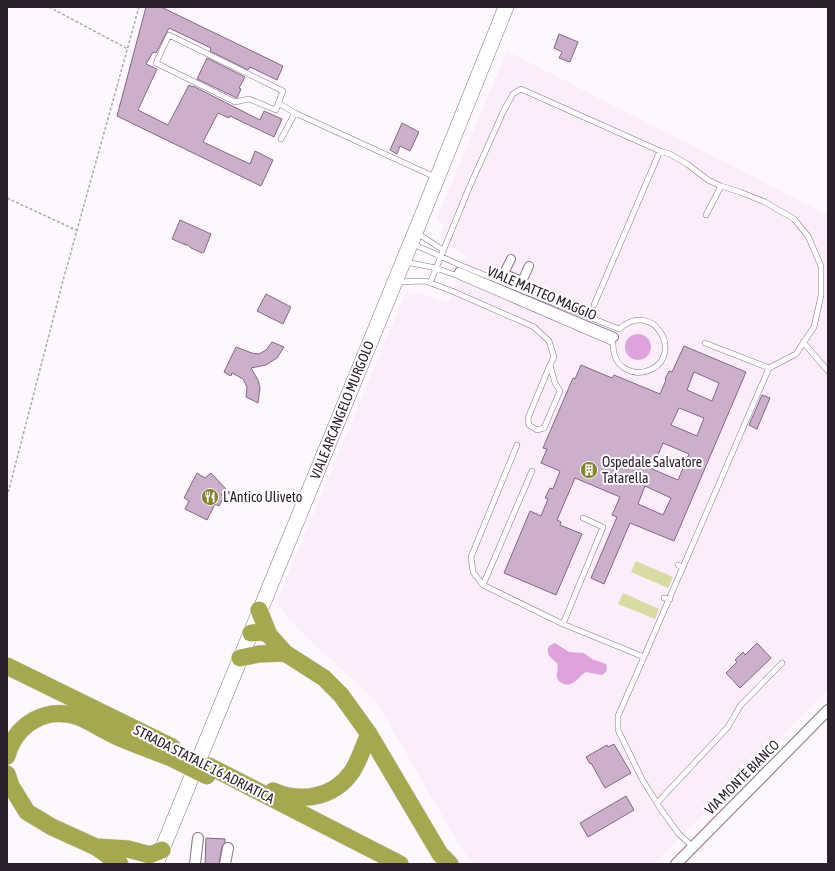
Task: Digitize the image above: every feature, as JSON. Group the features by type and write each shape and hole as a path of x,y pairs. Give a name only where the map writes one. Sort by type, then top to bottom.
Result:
{"highway":[{"path":"259,610 268,635 279,653"},
{"path":"251,633 262,632 268,635"},
{"path":"251,633 258,642 324,678 342,696 369,734 440,854 450,864"},
{"path":"240,658 258,654 279,653"},
{"name":"STRADA STATALE 16 ADRIATICA","path":"7,666 171,752"},
{"name":"STRADA STATALE 16 ADRIATICA","path":"7,674 212,771 400,864"},
{"path":"7,756 9,747 15,736 22,728 32,721 54,713 67,714 80,718 120,738 171,752"},
{"path":"212,771 290,796 305,798 319,796 332,791 343,783 352,772 369,734"},
{"name":"STRADA STATALE 16 ADRIATICA","path":"212,771 379,864"},
{"path":"7,774 11,786 27,812 52,827 96,847 120,864"},
{"path":"96,847 128,849 140,858 150,855 159,857"},
{"path":"96,847 116,864"}],"main road":[{"name":"VIALE ARCANGELO MURGOLO","path":"159,857 506,7"}],"street":[{"path":"511,259 506,272 522,279 529,266"},
{"name":"VIALE MATTEO MAGGIO","path":"459,272 508,288 614,337"},
{"name":"VIA MONTE BIANCO","path":"676,864 828,710"},
{"path":"195,864 198,838"},
{"path":"225,864 228,848"}],"lane":[{"path":"169,35 283,91 278,103 276,110 249,99 235,102 156,63 169,35"},
{"path":"430,283 469,188 504,110 514,94 521,89 660,151 670,154 687,164 708,180 770,205 794,219 808,236 821,266 821,296 814,327 796,354 769,368 670,599 653,631 644,657 618,716 618,730 642,779 679,834 693,847"},
{"path":"278,103 295,113 436,178"},
{"path":"281,139 295,113"},
{"path":"594,305 660,151"},
{"path":"706,215 721,186"},
{"path":"413,237 443,250"},
{"path":"403,261 436,268 612,343 616,360 622,367 629,371 638,373 647,372 655,368 661,361 664,353 664,340 658,328 651,323 643,320 634,320 625,324 619,329 508,288 440,256 413,237"},
{"path":"394,282 425,281 534,327 549,341 554,357 550,365 528,418 529,426 537,430 544,428 560,391 555,383 550,365"},
{"path":"803,342 828,371"},
{"path":"705,343 769,368"},
{"path":"517,445 471,557 473,572 483,585 563,624 644,657"},
{"path":"483,585 532,471"},
{"path":"563,624 603,527 583,518"},
{"path":"678,565 683,568"},
{"path":"664,598 670,599"},
{"path":"657,803 728,726 740,706 782,663"}],"path":[{"path":"49,7 128,49"},
{"path":"7,497 64,277 139,7"},
{"path":"7,198 78,231"}],"shaded area":[{"path":"507,51 828,215 828,690 655,864 472,864 458,843 376,701 305,636 276,603 406,292 416,295 418,292 448,303 466,257 439,239 444,225 436,220"},
{"path":"638,334 647,338 651,347 647,356 638,360 629,356 625,347 629,338"},
{"path":"555,643 569,652 584,653 592,659 606,664 606,672 602,675 586,672 569,684 558,681 557,663 548,654 549,646"}],"green space":[{"path":"636,561 673,577 668,588 631,572"},
{"path":"623,593 659,609 655,619 618,604"}],"building":[{"path":"146,7 161,7 283,66 277,80 250,67 248,70 210,51 211,48 169,28 156,53 153,52 146,64 157,69 138,110 168,125 189,85 260,120 264,111 282,119 274,137 230,116 229,118 218,113 203,142 250,164 255,151 273,160 261,186 117,116"},
{"path":"559,34 578,42 570,62 559,58 562,52 554,48"},
{"path":"207,58 245,77 239,88 241,89 237,98 197,79"},
{"path":"402,123 419,132 410,151 400,146 397,154 390,150"},
{"path":"180,220 211,234 204,252 202,253 188,245 172,239"},
{"path":"266,294 291,307 283,324 257,311"},
{"path":"272,342 284,347 277,358 266,365 251,368 258,380 260,388 258,403 246,397 247,387 243,379 232,373 231,376 224,372 236,347 259,354 266,350"},
{"name":"Ospedale Salvatore Tatarella","path":"684,346 746,372 674,541 630,523 604,584 591,578 617,517 612,515 620,497 575,478 557,520 561,522 560,525 582,534 556,595 504,573 530,511 541,516 548,499 545,498 550,488 553,489 560,471 541,463 547,449 543,448 573,378 575,379 581,365 612,378 614,375 660,394 669,371 672,372","holes":["694,372 719,383 712,401 687,390","679,408 704,418 697,436 671,425","663,443 689,454 678,480 652,469","645,486 671,498 663,515 638,504"]},
{"path":"762,395 770,398 757,429 749,425"},
{"path":"197,473 205,478 211,473 226,489 221,495 224,496 219,506 215,504 207,520 185,509 189,501 184,498"},
{"path":"757,643 771,658 740,688 726,673 737,662 735,660 743,652 745,655"},
{"path":"614,744 631,773 605,788 586,757 607,745 608,747"},
{"path":"626,796 634,810 588,837 580,823"},
{"path":"206,838 225,839 219,864 205,864"}],"place":[{"name":"Ospedale Salvatore Tatarella","path":"589,470"},
{"name":"L'Antico Uliveto","path":"210,497"}]}
